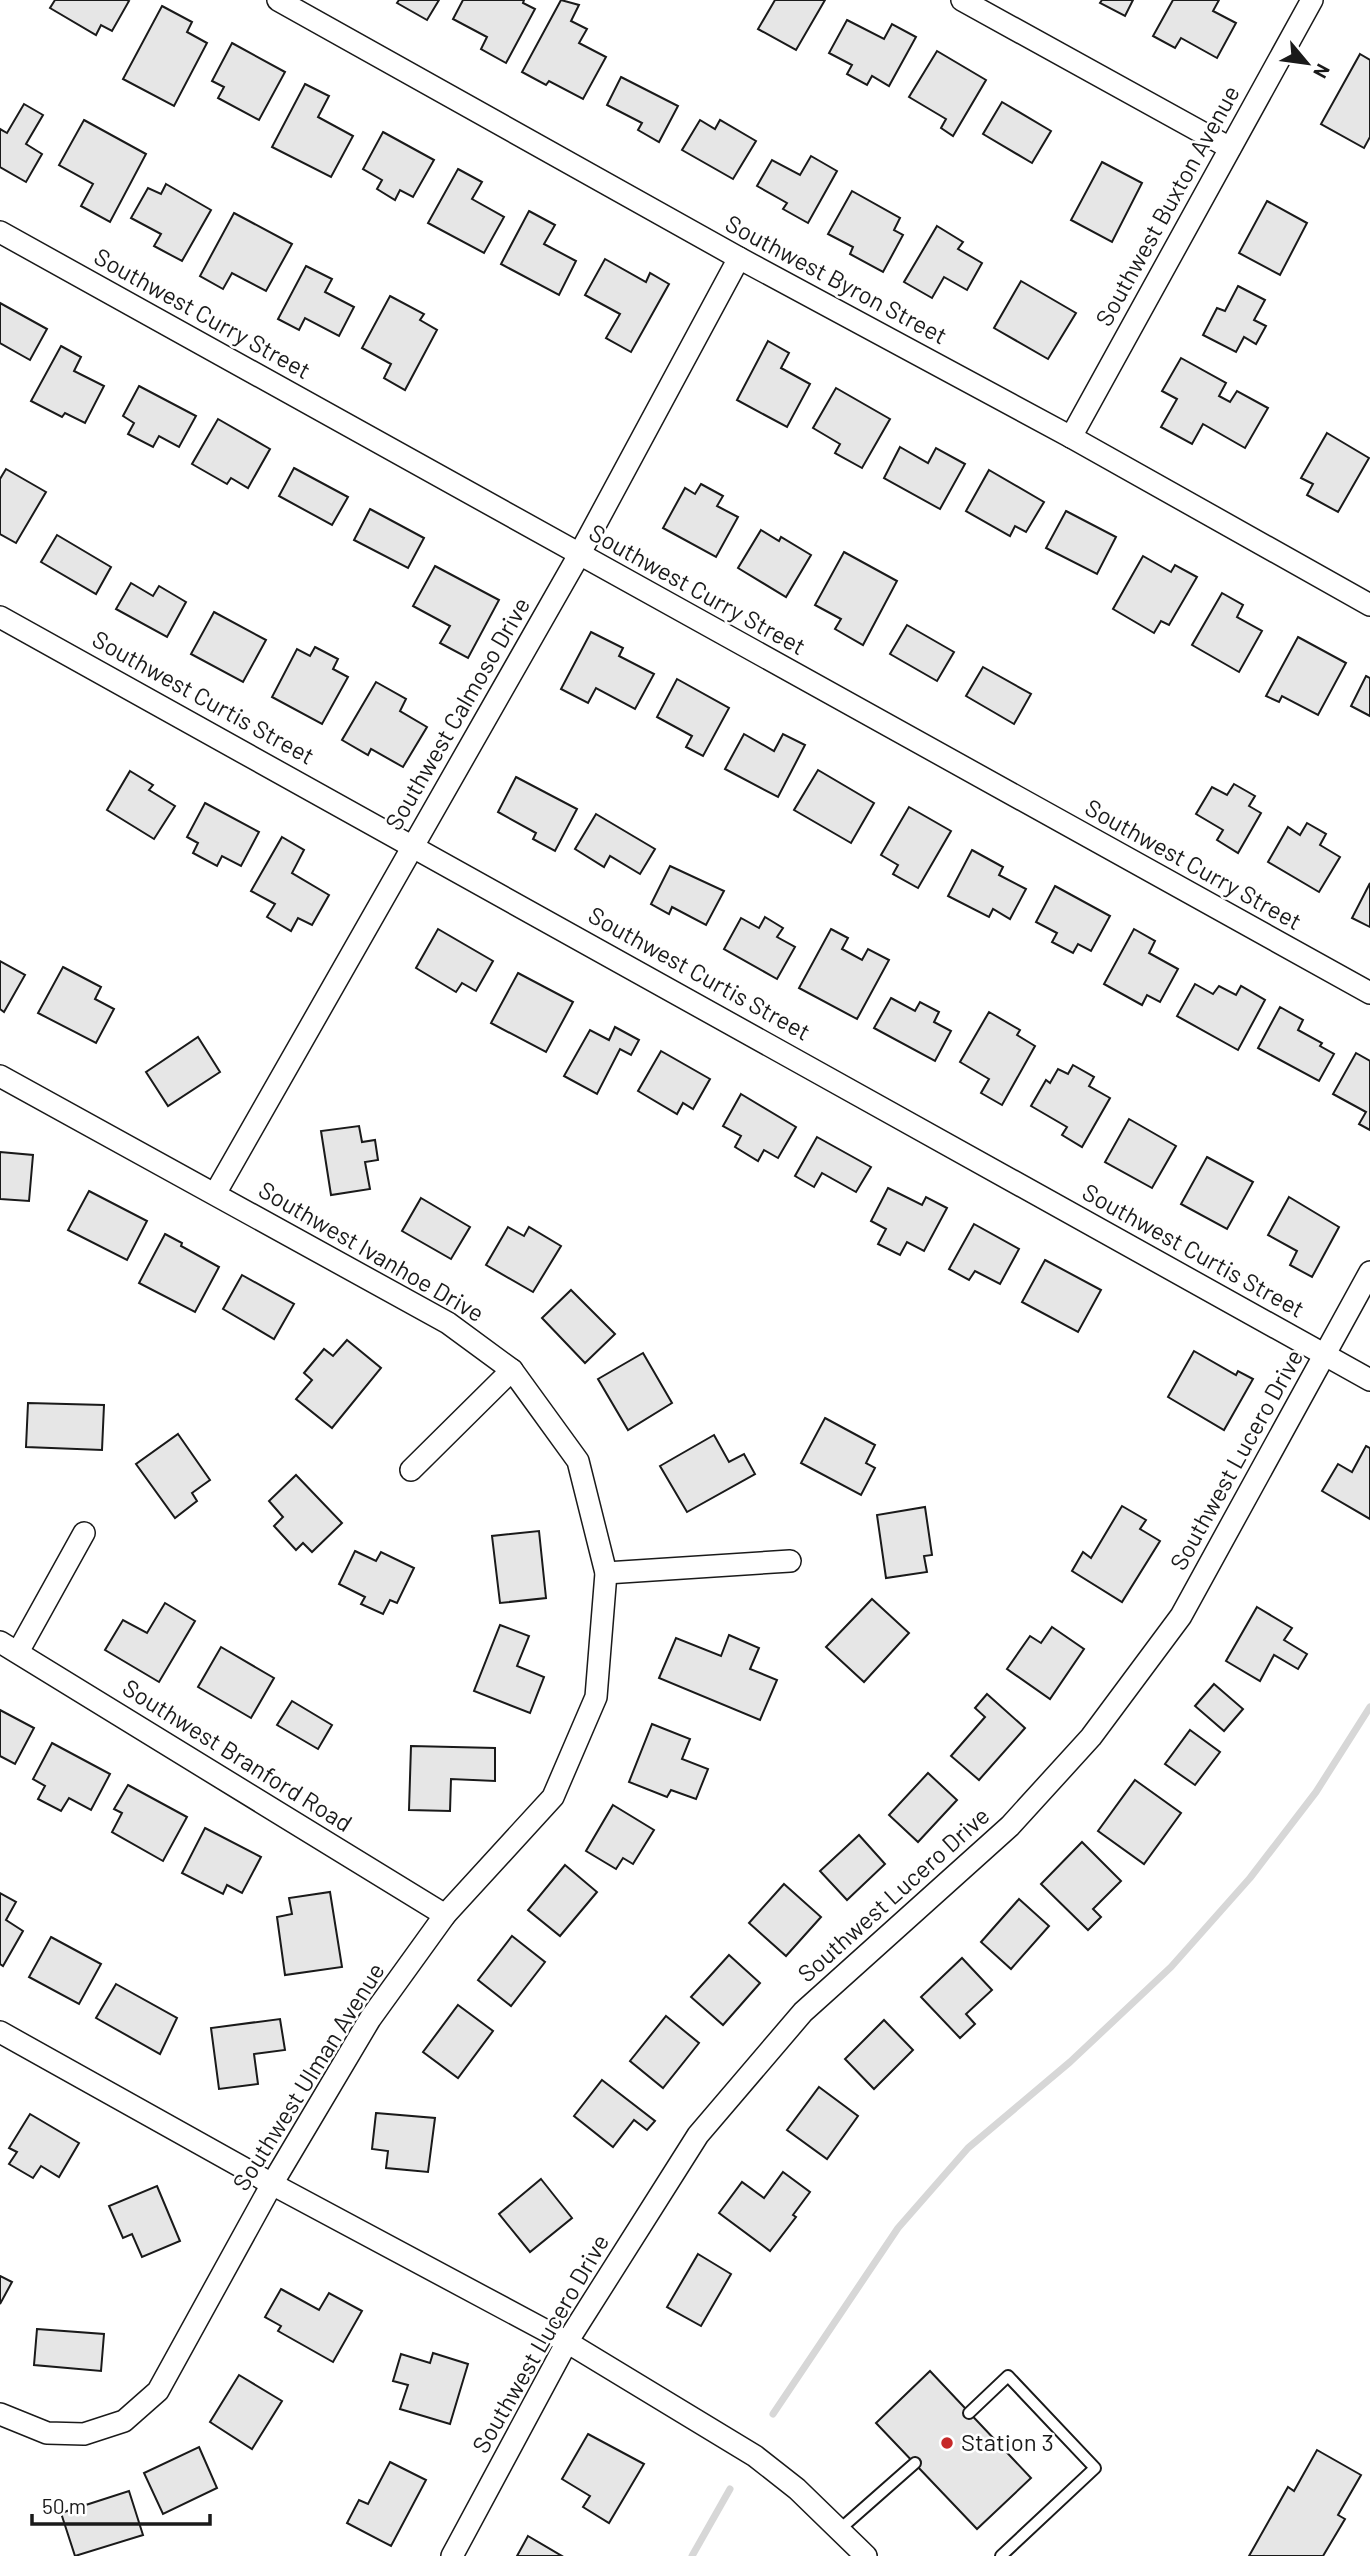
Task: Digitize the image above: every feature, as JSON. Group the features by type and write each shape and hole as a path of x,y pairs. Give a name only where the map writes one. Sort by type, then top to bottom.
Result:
{"street":[{"name":"Southwest Byron Street","path":"278,0 738,258 1368,600"},
{"path":"962,0 1230,148"},
{"name":"Southwest Buxton Avenue","path":"1071,437 1312,0"},
{"name":"Southwest Curry Street","path":"0,232 1370,993"},
{"name":"Southwest Calmoso Drive","path":"216,1192 579,555 738,258"},
{"name":"Southwest Curtis Street","path":"0,617 413,844 1370,1380"},
{"name":"Southwest Ivanhoe Drive","path":"0,1076 216,1192 448,1323 512,1370 578,1461 606,1573"},
{"name":"Southwest Lucero Drive","path":"452,2556 567,2342 698,2135 803,2012 1010,1826 1091,1737 1181,1616 1370,1272"},
{"path":"411,1470 512,1370"},
{"path":"9,1647 85,1533"},
{"path":"606,1573 790,1561"},
{"name":"Southwest Ulman Avenue","path":"0,2414 47,2433 84,2434 124,2421 158,2391 272,2184 370,2019 445,1915 553,1797 596,1697 606,1573"},
{"name":"Southwest Branford Road","path":"9,1647 445,1915"},
{"path":"0,2032 272,2184 567,2342 755,2456 797,2489 866,2556"}],"lane":[{"path":"969,2413 1008,2376 1095,2468 1001,2556"},
{"path":"839,2530 915,2463"}],"building":[{"path":"55,0 129,1 112,31 101,25 96,35 50,8"},
{"path":"399,0 439,0 427,20 397,3"},
{"path":"463,0 524,0 523,3 535,9 506,63 481,49 487,37 453,19"},
{"path":"561,0 579,5 571,21 587,29 579,43 606,57 583,99 549,81 546,85 522,72"},
{"path":"775,0 825,0 796,50 758,29"},
{"path":"1102,0 1133,0 1125,16 1100,3"},
{"path":"1173,0 1219,0 1213,11 1236,23 1217,58 1181,38 1175,48 1153,36"},
{"path":"162,6 192,22 187,32 207,43 174,106 123,79"},
{"path":"847,20 884,39 892,24 916,37 889,86 872,76 867,85 847,74 852,65 829,53"},
{"path":"232,43 285,72 259,120 218,98 224,87 212,81"},
{"path":"937,51 986,80 953,136 941,128 946,119 909,97"},
{"path":"1360,54 1370,60 1370,137 1364,148 1321,124"},
{"path":"621,77 678,106 659,142 638,130 642,123 607,105"},
{"path":"305,84 329,96 318,117 353,136 331,177 272,147"},
{"path":"1002,102 1051,131 1032,163 983,134"},
{"path":"24,104 43,115 26,144 42,154 26,182 0,167 0,129 7,133"},
{"path":"84,120 146,154 110,222 81,206 93,184 59,165"},
{"path":"700,120 715,129 720,120 756,141 733,179 682,150"},
{"path":"383,132 434,160 413,197 400,190 395,200 377,189 382,180 363,169"},
{"path":"811,156 837,171 808,223 783,209 787,203 757,186 772,160 800,175"},
{"path":"1102,162 1142,183 1112,242 1071,220"},
{"path":"458,169 482,182 472,199 504,217 484,253 428,223"},
{"path":"166,184 211,210 182,261 154,246 161,234 131,218 148,188 161,194"},
{"path":"852,191 900,218 894,230 903,235 883,272 850,254 853,247 828,234"},
{"path":"1267,201 1307,223 1280,275 1239,253"},
{"path":"529,211 555,225 544,244 576,261 559,295 501,264"},
{"path":"234,213 292,244 266,291 232,273 223,289 200,276"},
{"path":"937,226 963,242 958,249 982,263 967,290 944,277 932,298 904,282"},
{"path":"605,259 646,282 650,273 669,284 631,352 606,338 620,314 585,295"},
{"path":"306,266 332,279 325,292 354,307 339,336 305,318 299,330 278,319"},
{"path":"1021,281 1076,313 1048,359 994,328"},
{"path":"1238,286 1265,300 1254,320 1266,326 1256,344 1244,337 1236,352 1203,335 1217,308 1225,311"},
{"path":"390,296 424,314 420,320 437,330 405,390 384,378 391,364 362,348"},
{"path":"0,303 47,329 30,360 0,343"},
{"path":"768,341 789,353 781,368 810,384 787,427 737,400"},
{"path":"61,346 81,357 74,371 104,386 85,423 65,413 62,417 31,401"},
{"path":"1181,358 1226,383 1219,396 1230,402 1237,391 1268,408 1245,448 1203,424 1192,444 1161,427 1177,399 1162,391"},
{"path":"139,386 196,416 179,447 159,436 153,447 128,434 134,423 123,416"},
{"path":"836,388 890,419 862,468 835,453 840,444 813,428"},
{"path":"218,419 270,449 248,488 231,478 227,484 192,464"},
{"path":"1327,433 1369,458 1338,512 1307,495 1313,484 1301,478"},
{"path":"900,447 928,463 936,448 965,464 940,509 884,478"},
{"path":"294,468 348,497 332,525 279,496"},
{"path":"6,469 46,492 16,543 0,534 0,479"},
{"path":"989,470 1044,502 1026,532 1015,526 1010,536 966,511"},
{"path":"701,484 723,496 717,506 738,517 716,557 663,528 685,488 695,494"},
{"path":"370,509 424,538 408,568 354,540"},
{"path":"1066,511 1116,537 1097,574 1046,548"},
{"path":"761,530 779,541 781,537 811,555 786,597 738,568"},
{"path":"57,535 111,567 96,594 41,562"},
{"path":"844,552 897,581 863,645 835,629 841,619 815,605"},
{"path":"1143,556 1171,572 1175,565 1197,577 1169,625 1161,621 1154,633 1113,609"},
{"path":"435,566 499,600 468,658 440,643 450,626 413,606"},
{"path":"131,583 153,596 159,586 186,602 167,637 116,609"},
{"path":"1222,593 1243,605 1237,617 1262,631 1239,672 1192,645"},
{"path":"214,612 266,640 243,682 191,654"},
{"path":"907,625 954,652 937,681 890,654"},
{"path":"591,632 623,648 619,656 654,674 635,709 596,688 588,703 561,689"},
{"path":"1298,637 1346,663 1318,715 1282,696 1279,702 1266,696"},
{"path":"315,647 338,659 333,669 348,677 322,724 272,697 297,649 310,656"},
{"path":"983,667 1031,694 1014,724 966,696"},
{"path":"1366,676 1370,678 1370,716 1351,706"},
{"path":"677,679 729,708 703,756 686,747 692,736 657,717"},
{"path":"376,682 406,699 400,711 427,727 403,767 371,749 368,755 342,740"},
{"path":"744,734 774,751 783,734 805,745 778,797 725,769"},
{"path":"818,770 874,803 851,843 794,810"},
{"path":"130,771 153,785 149,790 175,806 154,839 107,810"},
{"path":"516,777 577,809 555,851 533,839 536,833 498,812"},
{"path":"1234,784 1255,796 1249,806 1261,813 1238,853 1217,840 1223,830 1196,814 1212,787 1227,795"},
{"path":"205,803 259,832 241,866 222,856 217,866 193,853 198,843 187,837"},
{"path":"909,807 951,831 918,888 893,874 898,865 881,855"},
{"path":"596,814 655,849 640,874 610,856 604,867 575,849"},
{"path":"1307,823 1326,834 1320,845 1340,857 1319,892 1268,862 1288,827 1300,835"},
{"path":"282,837 304,850 292,873 329,895 312,925 298,918 291,931 267,917 275,904 251,891"},
{"path":"972,850 1003,867 999,875 1026,889 1010,919 993,909 989,917 948,896"},
{"path":"670,866 724,891 706,925 672,907 669,914 651,904"},
{"path":"1370,883 1370,927 1352,918"},
{"path":"1055,886 1110,916 1091,951 1078,944 1073,953 1052,942 1057,933 1036,922"},
{"path":"765,917 783,928 777,937 795,947 777,979 724,949 741,918 759,928"},
{"path":"438,929 493,961 476,991 462,983 456,992 416,968"},
{"path":"831,929 848,938 842,949 862,960 868,949 889,960 857,1019 799,988"},
{"path":"1134,929 1155,941 1149,953 1178,969 1160,1002 1147,995 1142,1005 1104,984"},
{"path":"0,961 25,975 4,1012 0,1009"},
{"path":"63,967 101,987 95,999 114,1009 96,1043 38,1013"},
{"path":"518,973 573,1002 546,1052 491,1023"},
{"path":"1195,984 1213,994 1219,986 1236,995 1241,986 1265,1000 1238,1050 1177,1016"},
{"path":"891,998 915,1011 920,1002 939,1012 934,1022 951,1031 935,1061 874,1028"},
{"path":"1280,1007 1303,1020 1298,1030 1322,1043 1320,1046 1334,1054 1319,1081 1258,1048"},
{"path":"989,1012 1020,1030 1017,1035 1035,1046 1002,1105 981,1093 989,1079 960,1062"},
{"path":"615,1027 639,1040 631,1055 620,1049 597,1094 564,1076 590,1030 609,1040"},
{"path":"198,1037 220,1072 168,1106 146,1072"},
{"path":"661,1051 710,1079 693,1109 683,1103 677,1114 638,1091"},
{"path":"1356,1053 1370,1061 1370,1130 1359,1124 1366,1112 1333,1094"},
{"path":"1073,1065 1094,1077 1089,1086 1110,1098 1082,1147 1062,1135 1067,1127 1031,1106 1046,1080 1050,1083 1058,1069 1068,1074"},
{"path":"741,1094 796,1127 778,1158 764,1150 758,1161 735,1147 741,1136 723,1126"},
{"path":"1129,1119 1176,1146 1152,1188 1105,1162"},
{"path":"359,1126 362,1142 375,1140 378,1160 365,1162 370,1189 331,1195 321,1131"},
{"path":"817,1137 871,1167 856,1192 822,1173 814,1187 795,1176"},
{"path":"0,1152 33,1155 29,1201 0,1199"},
{"path":"1207,1157 1253,1182 1227,1229 1181,1204"},
{"path":"888,1188 922,1205 926,1197 947,1208 924,1251 907,1242 900,1255 878,1244 886,1229 871,1221"},
{"path":"89,1191 147,1221 127,1260 68,1230"},
{"path":"1289,1197 1339,1227 1312,1277 1290,1265 1297,1251 1268,1235"},
{"path":"421,1198 470,1227 451,1259 402,1231"},
{"path":"974,1224 1019,1249 1000,1284 975,1271 969,1280 949,1269"},
{"path":"508,1227 524,1236 529,1227 561,1246 533,1292 486,1265"},
{"path":"165,1234 219,1267 195,1312 139,1283"},
{"path":"1045,1260 1101,1290 1078,1332 1022,1302"},
{"path":"242,1275 294,1304 274,1339 223,1309"},
{"path":"571,1290 615,1334 585,1363 542,1318"},
{"path":"347,1340 381,1368 332,1428 296,1399 312,1380 304,1373 324,1349 333,1356"},
{"path":"1194,1351 1236,1375 1238,1371 1253,1379 1224,1430 1168,1397"},
{"path":"643,1353 672,1403 628,1430 598,1379"},
{"path":"28,1403 104,1405 102,1450 26,1447"},
{"path":"825,1418 875,1445 866,1463 875,1468 861,1495 801,1463"},
{"path":"178,1434 210,1480 192,1493 197,1501 175,1518 136,1464"},
{"path":"714,1435 729,1462 744,1454 755,1474 687,1512 660,1466"},
{"path":"1366,1446 1370,1448 1370,1519 1322,1491 1338,1464 1352,1472"},
{"path":"296,1475 342,1523 312,1552 303,1543 296,1550 274,1526 283,1517 269,1501"},
{"path":"1122,1506 1146,1520 1140,1529 1160,1541 1122,1602 1072,1571 1083,1552 1091,1558"},
{"path":"925,1507 932,1555 924,1556 927,1572 886,1578 877,1515"},
{"path":"539,1531 546,1598 500,1603 492,1536"},
{"path":"355,1551 376,1561 381,1552 414,1568 397,1603 390,1600 383,1614 361,1604 365,1597 339,1584"},
{"path":"872,1599 909,1633 864,1682 826,1647"},
{"path":"165,1603 195,1621 159,1682 105,1650 123,1620 147,1633"},
{"path":"1257,1607 1292,1628 1284,1640 1307,1654 1298,1669 1274,1655 1260,1681 1226,1661"},
{"path":"500,1625 529,1636 517,1666 544,1677 530,1713 474,1691"},
{"path":"1052,1627 1084,1649 1050,1699 1007,1669 1030,1636 1041,1643"},
{"path":"729,1635 759,1648 750,1669 777,1680 760,1720 659,1678 676,1638 721,1656"},
{"path":"221,1647 274,1678 251,1718 198,1687"},
{"path":"1214,1684 1243,1709 1224,1731 1195,1706"},
{"path":"987,1694 1025,1728 979,1780 951,1756 985,1717 975,1708"},
{"path":"292,1701 332,1725 318,1749 277,1725"},
{"path":"0,1710 34,1728 15,1764 0,1756"},
{"path":"652,1724 690,1739 682,1759 708,1769 696,1799 671,1790 667,1797 629,1782"},
{"path":"1190,1730 1220,1752 1195,1785 1165,1764"},
{"path":"52,1743 110,1774 91,1810 69,1798 61,1811 38,1799 45,1786 33,1779"},
{"path":"411,1746 495,1748 495,1781 451,1779 450,1811 409,1810"},
{"path":"928,1773 957,1800 918,1842 889,1815"},
{"path":"1135,1780 1181,1813 1144,1864 1098,1831"},
{"path":"128,1785 187,1817 163,1861 112,1832 122,1813 114,1809"},
{"path":"613,1805 654,1830 633,1864 623,1858 616,1869 586,1851"},
{"path":"205,1828 261,1857 242,1893 227,1885 223,1894 182,1873"},
{"path":"859,1835 885,1864 847,1900 820,1871"},
{"path":"1082,1842 1121,1881 1093,1909 1101,1917 1088,1930 1041,1884"},
{"path":"565,1865 597,1892 560,1936 528,1910"},
{"path":"784,1884 821,1917 786,1956 749,1923"},
{"path":"330,1892 342,1967 285,1975 277,1917 292,1914 289,1898"},
{"path":"0,1893 16,1902 6,1920 23,1931 3,1966 0,1964"},
{"path":"1019,1899 1049,1926 1011,1969 981,1942"},
{"path":"512,1936 545,1962 511,2006 478,1980"},
{"path":"51,1937 101,1964 79,2004 29,1977"},
{"path":"729,1955 760,1983 723,2025 691,1997"},
{"path":"962,1958 992,1990 966,2014 975,2024 960,2038 921,1997"},
{"path":"116,1984 177,2018 160,2054 96,2018"},
{"path":"458,2005 493,2031 458,2078 423,2052"},
{"path":"666,2016 699,2043 663,2088 630,2061"},
{"path":"280,2019 285,2050 254,2054 258,2084 219,2089 211,2028"},
{"path":"884,2020 913,2050 874,2089 845,2059"},
{"path":"602,2080 655,2121 647,2130 634,2120 613,2147 574,2116"},
{"path":"819,2087 858,2116 827,2159 787,2130"},
{"path":"376,2113 435,2118 428,2172 386,2168 388,2151 372,2149"},
{"path":"30,2114 79,2143 59,2177 41,2166 33,2178 9,2164 17,2152 9,2148"},
{"path":"783,2172 810,2192 793,2215 796,2217 770,2251 719,2213 742,2182 764,2198"},
{"path":"541,2179 572,2218 530,2252 499,2214"},
{"path":"157,2186 180,2241 142,2257 132,2234 123,2238 109,2206"},
{"path":"698,2254 731,2274 701,2326 667,2307"},
{"path":"0,2276 12,2282 0,2304"},
{"path":"281,2289 319,2310 329,2293 362,2311 333,2362 278,2331 281,2326 265,2317"},
{"path":"37,2329 104,2334 101,2371 34,2365"},
{"path":"433,2353 468,2364 450,2424 400,2409 408,2385 393,2381 401,2354 430,2363"},
{"name":"Station 3","path":"930,2371 1031,2478 977,2529 876,2423"},
{"path":"239,2375 282,2401 252,2449 210,2422"},
{"path":"588,2434 644,2464 609,2523 583,2507 590,2496 562,2479"},
{"path":"199,2447 217,2488 163,2514 144,2473"},
{"path":"1317,2450 1361,2475 1338,2515 1345,2519 1323,2556 1249,2556 1288,2487 1294,2491"},
{"path":"390,2462 426,2480 391,2546 347,2523 359,2500 368,2504"},
{"path":"129,2491 143,2535 75,2556 61,2513"},
{"path":"528,2536 562,2556 517,2556"}],"waterway":[{"path":"773,2414 898,2228 968,2148 1070,2062 1171,1967 1250,1878 1316,1792 1370,1707"},
{"path":"692,2556 730,2489"}],"place":[{"name":"Station 3","path":"947,2443"}]}
